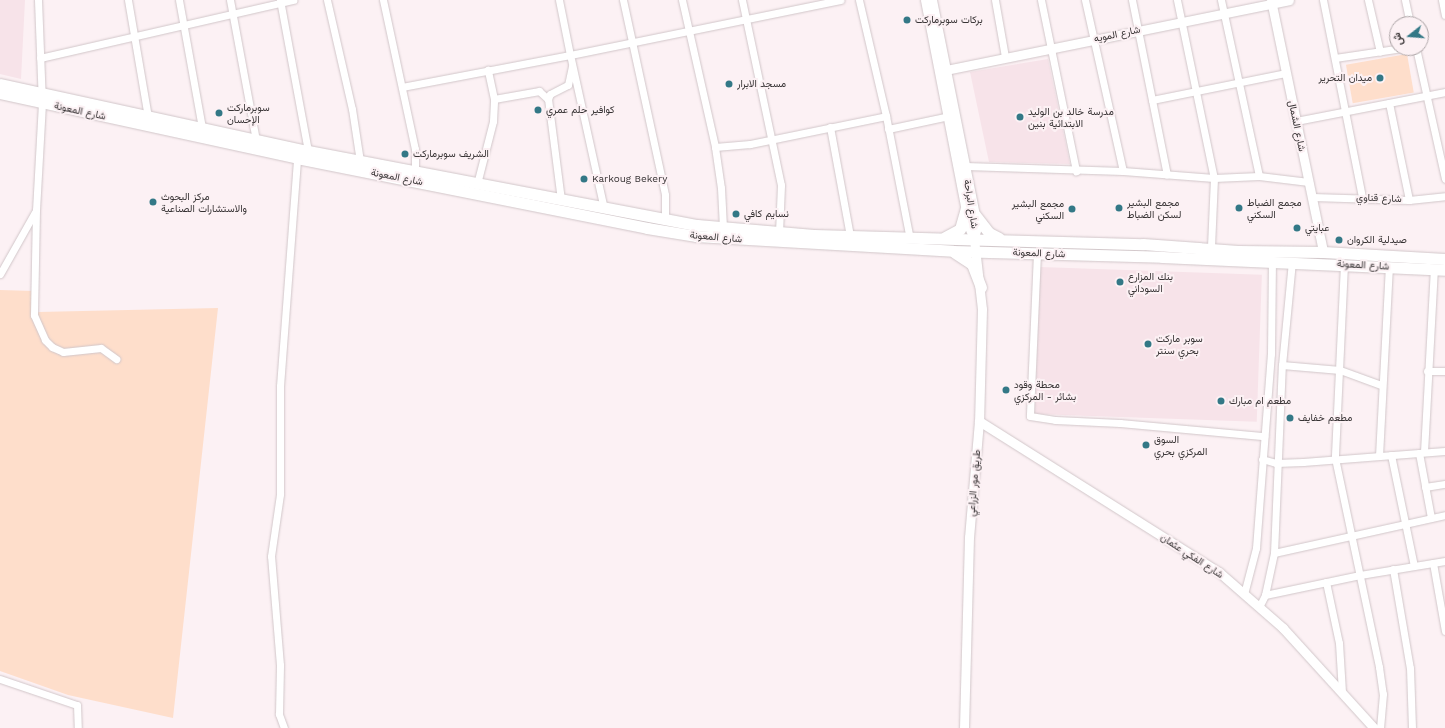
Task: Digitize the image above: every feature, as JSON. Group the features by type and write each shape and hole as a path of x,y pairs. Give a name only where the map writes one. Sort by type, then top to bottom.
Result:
{"highway":[{"name":"شارع المعونة","path":"0,84 42,98 297,158 696,236 976,252 1237,255 1323,252 1443,262"},
{"name":"شارع المعونة","path":"0,93 42,98 148,117 360,161 604,209 665,220 723,228 779,233 939,240 974,239 1211,248 1272,262 1389,267 1443,262"},
{"path":"939,240 957,233 971,212 989,233 1003,240"},
{"path":"953,251 972,264 980,287"}],"street":[{"path":"38,0 42,98 36,210 33,311 45,340 52,347 63,352 102,348 116,359"},
{"path":"128,0 148,117"},
{"path":"179,0 185,23 202,128"},
{"path":"230,0 256,140"},
{"path":"40,58 134,34 233,14 281,1 293,0"},
{"path":"328,0 352,109 360,161"},
{"path":"383,0 415,149 415,172"},
{"path":"560,0 572,65 604,209"},
{"path":"623,0 663,189 665,220"},
{"path":"682,0 714,147 721,188 723,228"},
{"path":"742,0 772,138 781,189 779,233"},
{"path":"402,87 632,42 746,18 799,4 840,0"},
{"path":"859,0 886,116 910,238"},
{"name":"شارع البراحة","path":"925,0 948,116 976,230 974,239"},
{"name":"شارع البراحة","path":"932,0 965,166 971,212"},
{"path":"995,0 1005,57"},
{"path":"1041,0 1076,171"},
{"path":"1085,0 1123,171"},
{"path":"1132,0 1167,175"},
{"path":"1177,0 1214,178 1211,248"},
{"path":"1221,0 1240,80 1259,176"},
{"name":"شارع المويه","path":"946,70 1181,20 1271,2 1289,0"},
{"path":"1323,0 1346,110 1362,197"},
{"path":"1368,0 1380,52"},
{"path":"1405,0 1408,16"},
{"path":"1442,0 1445,15"},
{"path":"281,1 308,150"},
{"name":"شارع الشمال","path":"1271,2 1323,252"},
{"path":"1335,58 1389,50"},
{"path":"1418,56 1445,179"},
{"path":"561,200 548,100 550,94 568,86 572,65"},
{"path":"477,184 490,135 494,99 488,70"},
{"path":"1152,100 1240,80 1286,73"},
{"path":"494,99 539,91 548,100"},
{"path":"1296,121 1346,110 1389,103 1426,94 1445,92"},
{"path":"1389,103 1409,200"},
{"path":"714,147 772,138 886,116"},
{"path":"888,129 948,116"},
{"path":"830,127 850,236"},
{"path":"284,728 279,714 280,665 271,556 280,494 280,386 297,158"},
{"path":"965,166 1076,171 1123,171 1214,178 1259,176 1309,182"},
{"name":"شارع قناوي","path":"1312,197 1362,197 1409,200 1445,196"},
{"path":"0,274 36,210"},
{"name":"طريق مور الزراعي","path":"964,728 969,537 979,421 980,287 974,239"},
{"path":"1037,253 1030,416 1055,420 1264,436"},
{"path":"1244,594 1256,548 1271,354 1272,262"},
{"path":"1259,607 1265,595 1274,553 1276,463 1282,365 1292,262"},
{"path":"1431,518 1422,452 1428,371 1443,262"},
{"path":"1344,264 1335,458 1383,694 1380,728"},
{"path":"1379,456 1381,384 1389,267"},
{"path":"1282,365 1340,370 1381,384"},
{"path":"1428,371 1445,372"},
{"name":"شارع الفكي عثمان","path":"979,421 1219,572 1282,628 1374,728"},
{"path":"1262,459 1276,463 1445,451"},
{"path":"1391,455 1414,566"},
{"path":"1426,487 1445,484"},
{"path":"1274,553 1445,515"},
{"path":"1265,595 1360,575 1445,561"},
{"path":"1433,563 1445,629"},
{"path":"1394,569 1410,668 1412,728"},
{"path":"1326,582 1339,643 1342,692"},
{"path":"0,679 77,705 78,728"}],"shaded area":[{"path":"0,0 25,0 21,79 0,74"},
{"name":"ميدان التحرير","path":"1396,56 1407,56 1414,92 1353,103 1346,65"},
{"name":"مدرسة خالد بن الوليد الابتدائية بنين","path":"1048,59 1070,164 989,162 970,72"},
{"name":"سوبر ماركت بحري سنتر","path":"1040,267 1262,275 1257,422 1035,414"},
{"path":"0,290 34,291 38,312 218,308 173,718 68,695 0,671"}],"place":[{"name":"بركات سوبرماركت","path":"907,20"},
{"name":"ميدان التحرير","path":"1380,78"},
{"name":"مسجد الابرار","path":"729,84"},
{"name":"كوافير حلم عمري","path":"538,110"},
{"name":"سوبرماركت الإحسان","path":"219,113"},
{"name":"مدرسة خالد بن الوليد الابتدائية بنين","path":"1020,117"},
{"name":"الشريف سوبرماركت","path":"405,154"},
{"name":"Karkoug Bekery","path":"584,179"},
{"name":"مركز البحوث والاستشارات الصناعية","path":"153,202"},
{"name":"مجمع البشير لسكن الضباط","path":"1119,208"},
{"name":"مجمع الضباط السكني","path":"1239,208"},
{"name":"مجمع البشير السكني","path":"1072,209"},
{"name":"نسايم كافي","path":"736,214"},
{"name":"عبايتي","path":"1297,228"},
{"name":"صيدلية الكروان","path":"1339,240"},
{"name":"بنك المزارع السوداني","path":"1120,282"},
{"name":"سوبر ماركت بحري سنتر","path":"1148,344"},
{"name":"محطة وقود بشائر - المركزي","path":"1006,390"},
{"name":"مطعم ام مبارك","path":"1221,401"},
{"name":"مطعم خفايف","path":"1290,418"},
{"name":"السوق المركزي بحري","path":"1146,445"}]}
